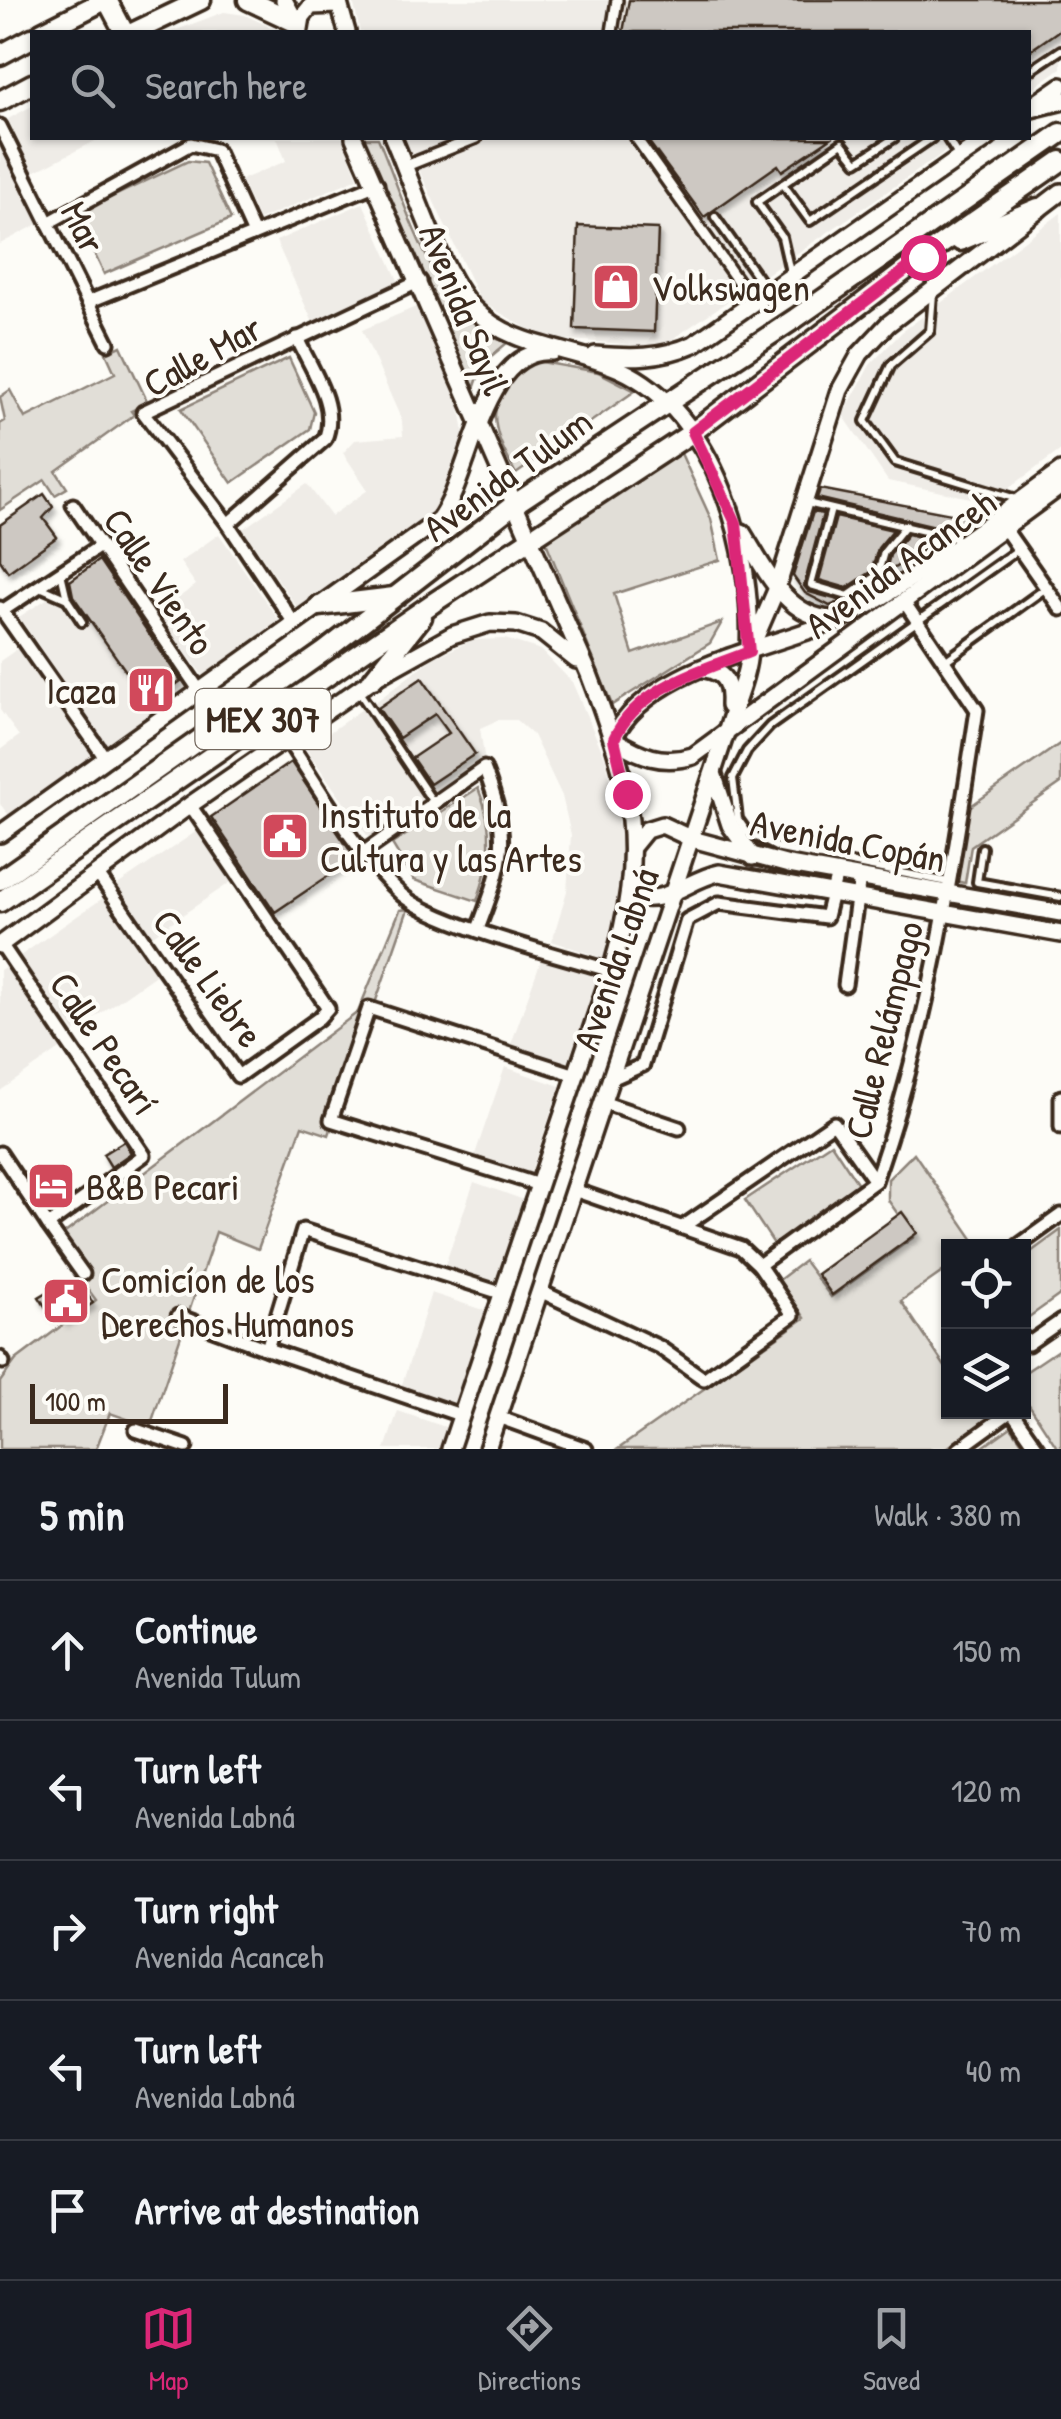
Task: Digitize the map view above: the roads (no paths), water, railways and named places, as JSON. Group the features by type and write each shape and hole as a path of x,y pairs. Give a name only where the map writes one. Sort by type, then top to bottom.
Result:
{"main road":[{"path":"138,30 201,0"},
{"path":"182,10 213,0"},
{"path":"248,0 300,28"},
{"path":"46,30 96,2 122,30"},
{"path":"0,55 30,39"},
{"path":"0,100 30,85"},
{"path":"1031,108 1061,100"},
{"name":"Avenida Tulum","path":"0,880 395,597 512,506 666,400 796,318 1061,132"},
{"name":"Avenida Tulum","path":"0,902 433,603 693,432 923,257 1061,161"},
{"path":"923,257 1038,208"},
{"path":"320,606 395,597"},
{"path":"366,685 433,603"}],"street":[{"path":"284,0 300,28"},
{"path":"612,30 617,0"},
{"path":"300,28 302,17 311,6 338,2 347,30"},
{"path":"1031,107 1061,86"},
{"name":"Mar","path":"0,126 88,302"},
{"name":"Avenida Sayil","path":"355,140 420,281 512,506"},
{"name":"Avenida Sayil","path":"393,140 456,284 471,306 517,338 580,354 622,370 666,400 693,432"},
{"path":"406,166 471,140"},
{"path":"637,140 754,304"},
{"name":"Avenida Tulum","path":"1,830 439,520 460,485 478,427 510,366 542,351 642,358 670,355 694,344 985,140"},
{"path":"48,223 191,144 216,150 254,234"},
{"path":"88,302 377,184"},
{"path":"749,652 777,588 840,390 860,354 888,324 1061,192"},
{"name":"Calle Mar","path":"294,622 228,524 143,412 420,281"},
{"name":"Calle Mar","path":"88,302 108,343"},
{"name":"Calle Mar","path":"228,524 325,439 331,424 330,410 296,338"},
{"name":"Avenida Labná","path":"487,1449 542,1292 670,894 714,776 749,652 736,523 693,432"},
{"name":"Avenida Acanceh","path":"646,758 670,761 693,756 903,600 1061,471"},
{"name":"Avenida Acanceh","path":"614,739 629,714 676,681 870,604 963,540 1061,486"},
{"name":"Calle Viento","path":"72,506 198,690"},
{"name":"Avenida Labná","path":"450,1449 611,971 631,895 633,846 614,739 512,506"},
{"path":"1000,522 1061,609"},
{"path":"736,523 777,588 805,614 836,619"},
{"path":"100,546 1,609 106,759"},
{"name":"Calle Relámpago","path":"760,1265 875,1181 898,1118 944,912 978,710 903,600"},
{"path":"1,944 190,805 366,685 452,635 490,623 516,624 541,632 565,647 588,674"},
{"path":"704,670 722,675 728,684 728,730"},
{"path":"629,714 628,734 646,758"},
{"path":"614,739 646,758"},
{"path":"288,741 363,853 405,898 478,930 611,971"},
{"path":"363,853 484,768 503,816 501,868 478,930"},
{"path":"714,776 730,825 753,857"},
{"name":"Calle Liebre","path":"96,873 238,1076 328,1008 190,805"},
{"name":"Avenida Copán","path":"633,846 646,830 662,825 692,839 753,857 948,888 1061,913"},
{"name":"Avenida Copán","path":"631,895 650,900 670,894 695,878 719,873 1061,934"},
{"path":"609,1080 643,1064 688,920 719,903 826,917 837,873"},
{"path":"845,985 860,877"},
{"name":"Calle Pecarí","path":"1,944 144,1154 48,1225"},
{"path":"539,1185 331,1120 369,1008 576,1075"},
{"path":"1061,1097 1061,1127"},
{"path":"602,1102 679,1128"},
{"name":"Calle Relámpago","path":"684,1226 834,1123 875,1181"},
{"path":"0,1153 82,1274"},
{"path":"542,1292 659,1346 704,1380 793,1314 760,1265 741,1248 574,1190"},
{"path":"1028,1239 1061,1215"},
{"path":"267,1349 303,1230 504,1294"},
{"path":"178,1316 460,1416"},
{"path":"1031,1342 1061,1320"},
{"path":"498,1417 586,1449"},
{"path":"959,1449 1001,1419"},
{"path":"1016,1419 1038,1449"},
{"path":"136,1430 188,1448"}],"lane":[{"path":"1031,70 1061,50"},
{"path":"792,278 782,237 757,202 842,143 857,162 891,140"},
{"path":"782,184 810,221 929,140"},
{"path":"948,140 960,158"},
{"path":"715,217 769,294"},
{"path":"933,291 930,330 891,365 865,421 895,462 1021,500"},
{"path":"802,502 963,540"},
{"path":"831,509 811,585 848,596 877,576 884,552 906,525"},
{"path":"948,888 762,843 738,820 733,778 756,738 914,619 1019,548"},
{"path":"61,571 66,599 82,622"},
{"path":"39,586 66,599"},
{"path":"944,662 1046,588"},
{"path":"366,685 434,804"},
{"path":"982,848 977,882 1061,897"}],"place":[{"name":"Volkswagen","path":"616,287"},
{"name":"Icaza","path":"151,690"},
{"name":"Instituto de la Cultura y las Artes","path":"285,836"},
{"name":"B&B Pecari","path":"51,1186"},
{"name":"Comicíon de los Derechos Humanos","path":"66,1301"}]}
